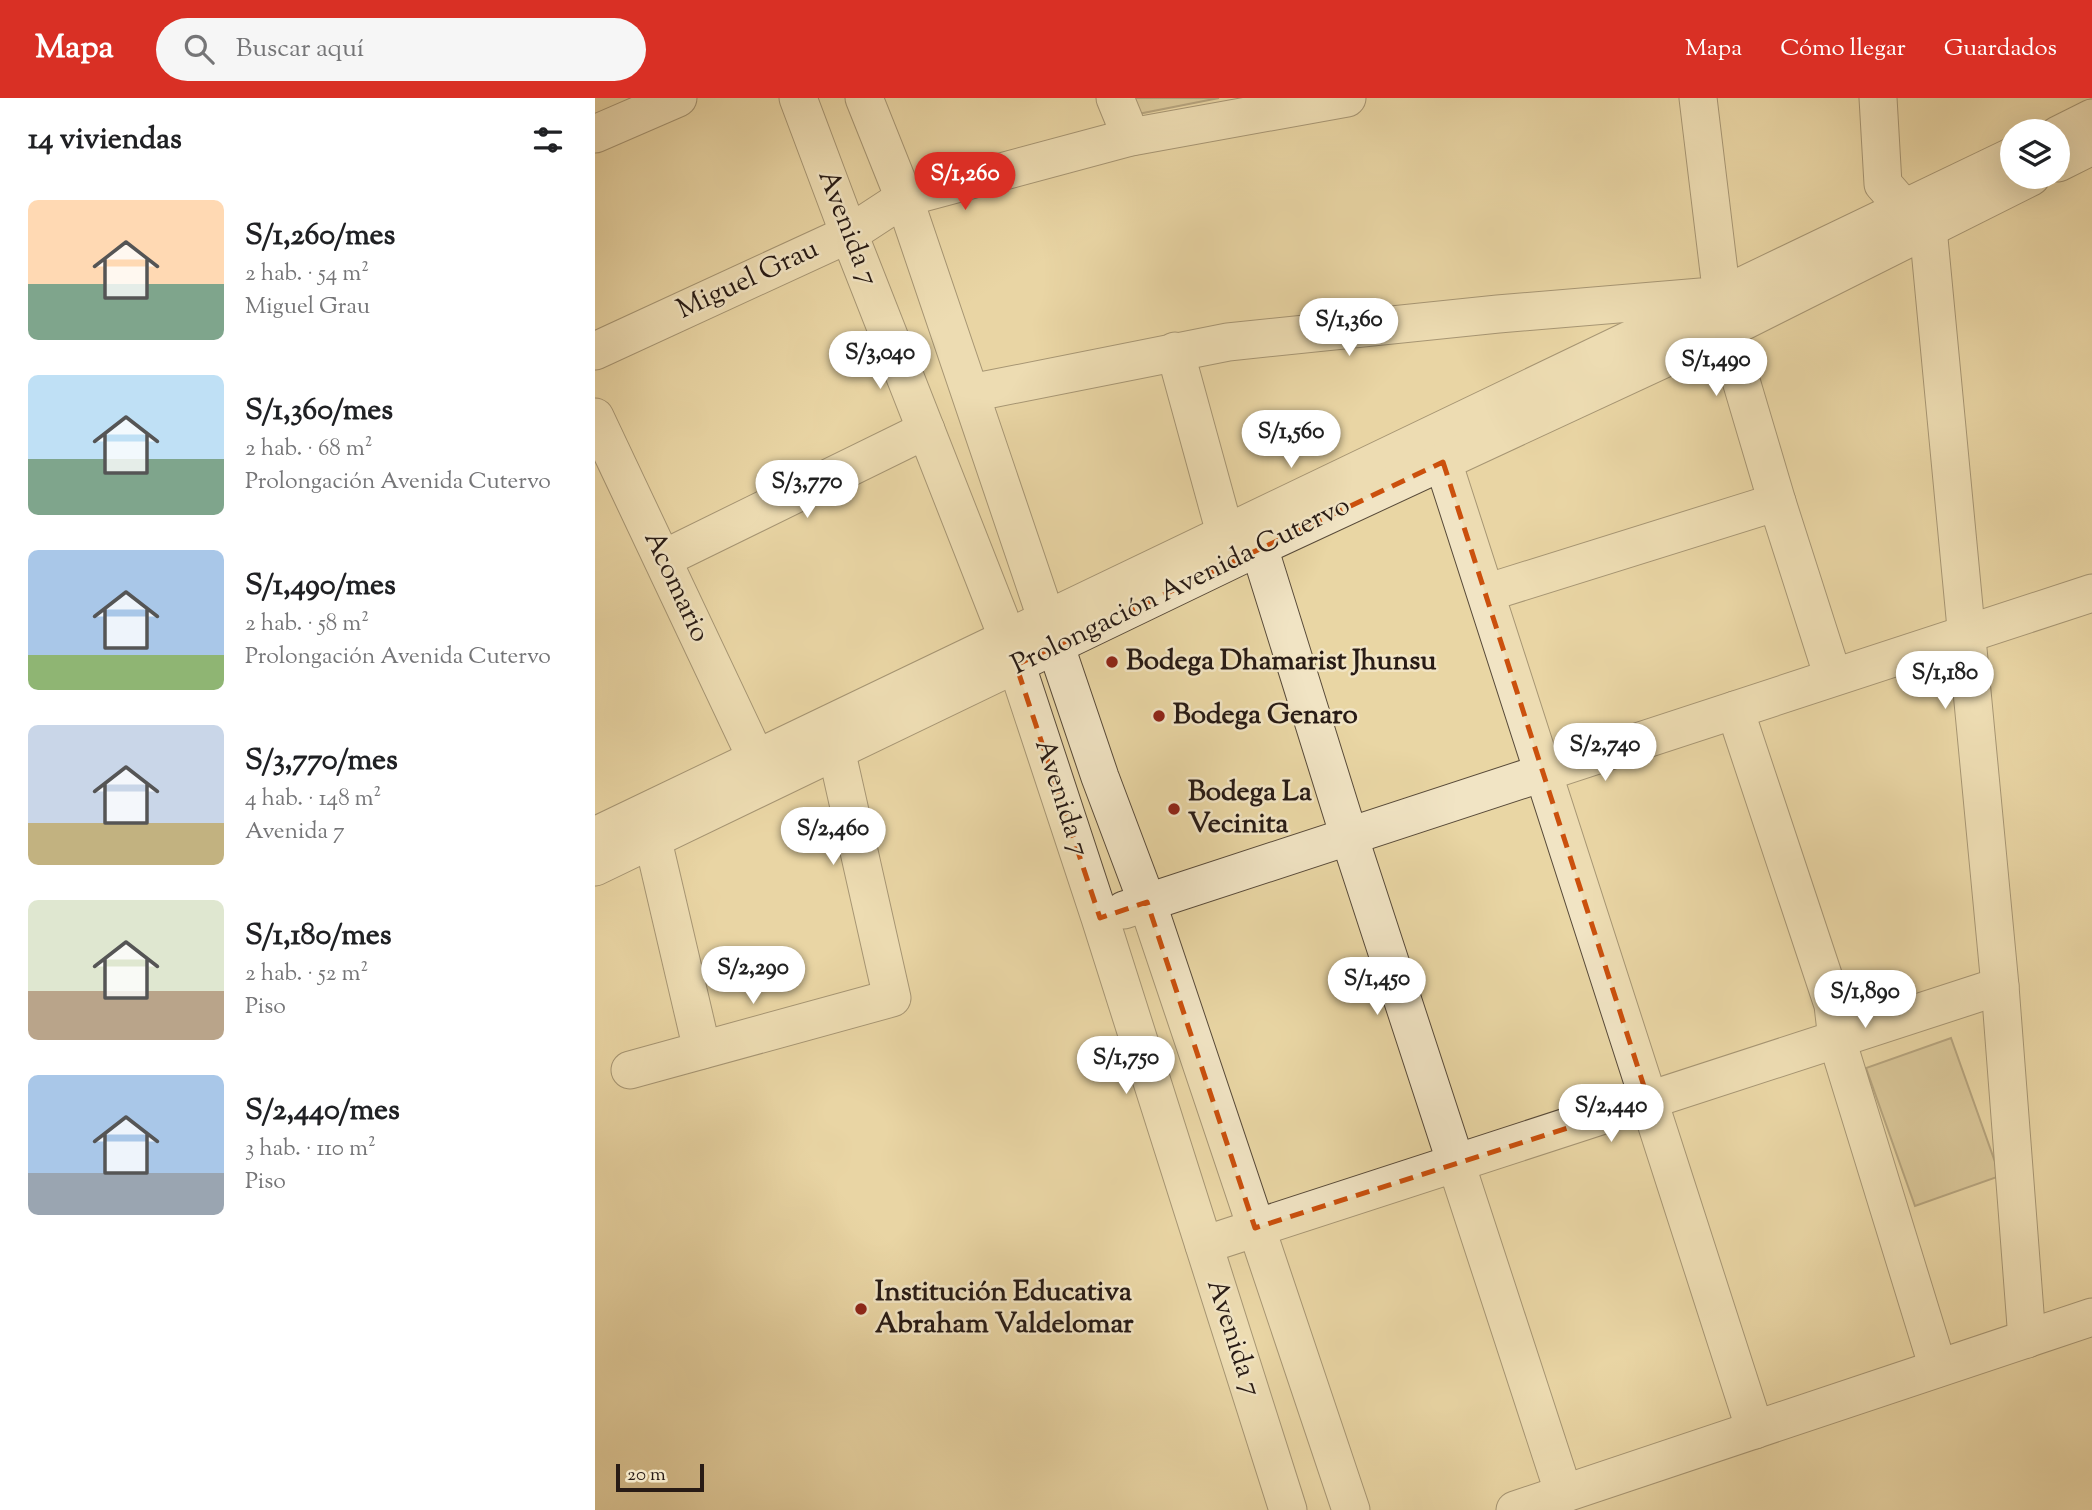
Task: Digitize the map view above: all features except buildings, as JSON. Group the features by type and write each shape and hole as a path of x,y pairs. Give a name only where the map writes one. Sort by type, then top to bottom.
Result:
{"street":[{"path":"595,134 678,98"},
{"name":"Avenida 7","path":"798,98 1012,652 1100,918 1288,1510"},
{"name":"Avenida 7","path":"864,98 904,198 1100,777 1147,902 1351,1510"},
{"path":"1115,98 1131,137"},
{"path":"1698,98 1725,312 1777,502 1833,677"},
{"path":"1878,98 1883,184 1916,218 1967,634 2000,986 2027,1339"},
{"name":"Miguel Grau","path":"595,351 849,234 904,198 1131,137 1333,99"},
{"path":"2070,129 2092,118"},
{"path":"2070,157 2092,146"},
{"name":"Prolongación Avenida Cutervo","path":"595,836 649,825 1012,652 1245,534 1439,447 1725,312 1916,218 2000,164"},
{"name":"Prolongación Avenida Cutervo","path":"1916,218 2000,188"},
{"path":"971,393 1228,342 1498,314 1725,312"},
{"path":"1175,351 1245,534 1349,836 1564,1494"},
{"name":"Acomario","path":"595,417 756,758"},
{"path":"663,559 926,430"},
{"path":"1439,447 1755,1430"},
{"path":"1486,593 1777,502"},
{"path":"1100,918 2092,593"},
{"path":"1735,709 1833,1005 1837,1040 1938,1368"},
{"path":"630,1070 892,998 833,736"},
{"name":"Prolongación Avenida Cutervo","path":"595,867 649,825 756,758 833,736"},
{"path":"649,825 702,1050"},
{"path":"1204,1245 2000,986"},
{"path":"1515,1510 2092,1317"}],"highlighted area":[{"path":"1443,462 1649,1102 1255,1228 1147,902 1100,918 1016,665"}],"shaded area":[{"path":"1132,98 1219,98 1138,114"},
{"path":"1951,1038 2000,1176 1915,1206 1866,1068"}],"place":[{"name":"Bodega Dhamarist Jhunsu","path":"1112,662"},
{"name":"Bodega Genaro","path":"1159,716"},
{"name":"Bodega La Vecinita","path":"1174,809"},
{"name":"Institución Educativa Abraham Valdelomar","path":"861,1309"}]}
